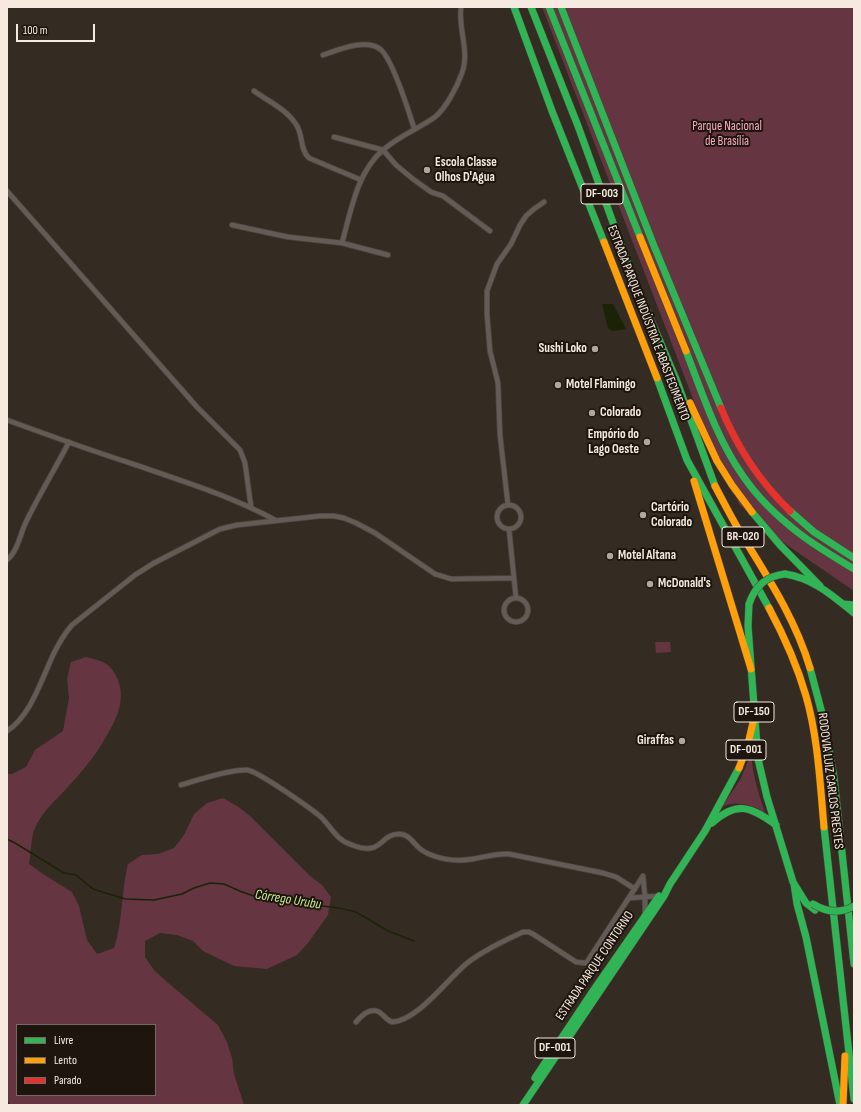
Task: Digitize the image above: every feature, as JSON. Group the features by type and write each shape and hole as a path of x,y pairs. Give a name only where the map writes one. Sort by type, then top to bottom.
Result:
{"main road":[{"name":"ESTRADA PARQUE INDÚSTRIA E ABASTECIMENTO","path":"514,7 552,111 691,468"},
{"name":"ESTRADA PARQUE INDÚSTRIA E ABASTECIMENTO","path":"531,7 578,126 633,278 676,379"},
{"path":"549,7 692,367 729,453 760,497 780,517 801,535 854,569"},
{"path":"561,7 652,239 725,418 737,443 759,476 793,514 812,530 854,558"},
{"path":"676,379 693,409 715,456 735,489 780,546 820,586 854,613"},
{"name":"RODOVIA LUIZ CARLOS PRESTES","path":"676,379 715,485 739,530 780,597 796,629 816,686 834,778 854,964"},
{"path":"691,468 704,517 750,670"},
{"name":"RODOVIA LUIZ CARLOS PRESTES","path":"691,468 759,588 780,629 796,666 806,697 815,740 854,1099"},
{"path":"786,575 797,576 820,586"},
{"path":"786,575 799,580 818,591 854,618"},
{"name":"DF-150","path":"786,575 773,576 762,581 754,589 748,626 750,670 758,759 767,797 793,882 801,896 814,907"},
{"path":"843,604 854,605"},
{"name":"ESTRADA PARQUE CONTORNO","path":"523,1105 705,831 734,780 742,762 748,744 754,714"},
{"name":"ESTRADA PARQUE CONTORNO","path":"705,831 718,816 726,811 739,808 762,815 776,826"},
{"path":"785,855 804,893 814,907 821,913 835,916 854,911"},
{"path":"793,882 841,1105"},
{"name":"ESTRADA PARQUE CONTORNO","path":"518,1105 575,1016 645,914 662,896"},
{"path":"814,907 831,911 845,910 854,906"},
{"path":"841,1105 843,1072 848,1041"},
{"path":"528,1105 536,1084"}],"street":[{"path":"342,243 361,180 372,163 383,150 414,128 436,116 446,105 462,74 465,58 460,26 460,7"},
{"path":"323,55 344,47 359,45 373,46 380,49 387,56 414,128"},
{"path":"254,90 285,112 298,127 306,156 361,180"},
{"path":"334,137 383,150 396,165 413,179 431,192 443,196 490,231"},
{"path":"7,191 198,407 240,450 245,463 251,507"},
{"path":"508,505 500,435 498,383 490,351 486,314 487,291 497,264 511,244 520,225 526,216 544,202"},
{"path":"232,225 288,237 342,243 388,255"},
{"path":"7,420 187,482 251,507 276,520"},
{"path":"7,560 12,555 26,522 69,442"},
{"path":"508,505 516,507 521,516 518,525 509,529 500,526 496,518 499,509 508,505"},
{"path":"7,731 19,722 24,715 38,690 65,634 72,624 135,575 154,563 210,533 227,527 276,520 334,516 344,518 375,533 435,574 442,577 451,579 513,578"},
{"path":"509,529 516,598"},
{"path":"516,598 524,602 528,610 522,620 514,622 509,620 506,616 504,607 511,599 516,598"},
{"path":"181,785 229,773 248,770 261,776 313,811 325,822 340,840 353,846 375,848 393,835 403,834 410,838 425,852 441,858 457,860 473,859 500,853 508,854 603,873 616,877 634,889"},
{"path":"356,1022 365,1014 373,1011 379,1012 392,1022 406,1018 419,1009 466,964 522,932 529,932 533,934 576,962 587,962 643,876 645,914"},
{"path":"629,898 662,896"}],"green space":[{"name":"Parque Nacional de Brasília","path":"542,7 854,7 854,591 768,532 740,505 714,453"},
{"path":"655,642 670,642 671,652 656,653"},
{"path":"86,657 106,664 115,674 120,686 121,697 119,708 108,733 92,759 48,808 38,822 33,836 29,864 72,892 79,906 87,940 97,954 114,948 119,927 128,864 142,855 158,854 174,848 184,835 194,814 207,803 223,798 250,816 309,875 322,885 331,897 328,915 308,943 297,955 267,969 234,966 203,951 193,941 177,935 160,933 145,941 145,957 154,970 218,1025 227,1042 232,1058 234,1074 244,1105 11,1105 7,1100 7,774 12,774 26,767 35,750 63,731 69,698 67,679 71,662"},
{"path":"751,754 756,784 765,812 749,805 737,803 726,805 721,808 740,780"}],"shaded area":[{"path":"602,304 613,304 626,329 612,331 608,328"}],"waterway":[{"name":"Córrego Urubu","path":"7,839 64,873 76,875 93,889 125,899 154,900 182,894 210,883 224,884 260,898 339,908 356,912 388,931 414,941"}],"traffic: fast":[{"path":"514,7 552,111 604,242"},
{"path":"531,7 578,126 633,278 676,379 715,486"},
{"path":"549,7 640,237"},
{"path":"561,7 654,246 721,408"},
{"path":"686,351 704,399 725,447 755,492 792,528 854,569"},
{"path":"657,378 687,460 769,608"},
{"path":"790,511 814,532 854,558"},
{"path":"752,512 780,545 820,586"},
{"path":"785,574 805,579 814,584 830,594 854,613"},
{"path":"749,604 754,592 762,583 772,577 785,574"},
{"path":"749,604 748,626 758,759 767,797 793,882 806,903 815,910"},
{"path":"843,604 854,605"},
{"path":"810,668 824,721 834,778 854,964"},
{"path":"523,1105 664,896 670,884 705,831 739,768"},
{"path":"712,823 729,811 744,809 751,810 776,825"},
{"path":"824,827 854,1099"},
{"path":"794,884 840,1105"},
{"path":"535,1078 659,896"},
{"path":"813,904 823,909 833,911 849,909 854,906"}],"traffic: slow":[{"path":"640,237 686,351"},
{"path":"604,242 657,378"},
{"path":"690,403 717,461 732,485 752,512"},
{"path":"694,481 751,669"},
{"path":"715,486 780,598 797,632 810,668"},
{"path":"769,608 785,640 806,696 818,761 824,827"},
{"path":"739,768 748,744 755,714"},
{"path":"843,1105 845,1056"}],"traffic: jam":[{"path":"721,408 734,436 750,463 759,476 790,511"}],"place":[{"name":"Escola Classe Olhos D'Agua","path":"427,170"},
{"name":"Sushi Loko","path":"595,349"},
{"name":"Motel Flamingo","path":"558,385"},
{"name":"Colorado","path":"592,413"},
{"name":"Empório do Lago Oeste","path":"647,442"},
{"name":"Cartório Colorado","path":"643,515"},
{"name":"Motel Altana","path":"610,556"},
{"name":"McDonald's","path":"650,584"},
{"name":"Giraffas","path":"682,741"}]}
